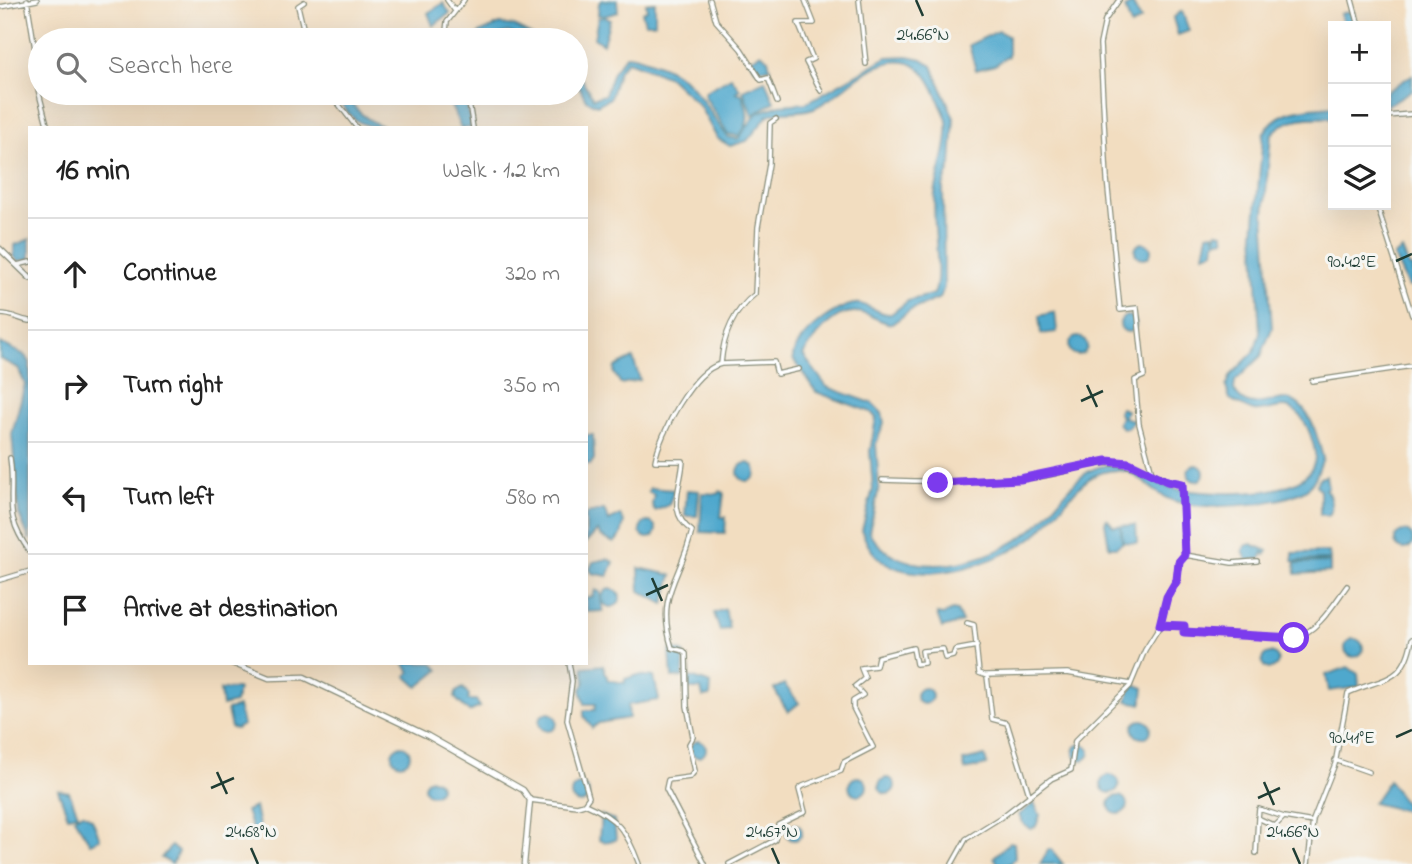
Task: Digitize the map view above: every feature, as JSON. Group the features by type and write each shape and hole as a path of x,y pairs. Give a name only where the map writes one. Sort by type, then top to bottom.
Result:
{"street":[{"path":"0,7 37,0"},
{"path":"447,0 454,11"},
{"path":"446,28 447,22 464,0"},
{"path":"710,0 716,21 741,49 761,80 768,78 777,102"},
{"path":"805,0 814,23 798,23 813,59 806,62 821,91"},
{"path":"859,0 866,64"},
{"path":"1119,0 1105,20 1100,44 1107,179 1120,310 1137,308 1144,376 1135,380 1136,411 1153,473"},
{"path":"1353,0 1358,21"},
{"path":"303,28 298,6 305,1"},
{"path":"27,2 31,28"},
{"path":"42,105 47,126"},
{"path":"339,105 355,126"},
{"path":"469,105 473,126"},
{"path":"1391,116 1412,114"},
{"path":"721,364 722,350 736,311 755,294 758,228 769,164 770,123 776,119"},
{"path":"1379,210 1409,291 1412,315"},
{"path":"0,249 28,276"},
{"path":"18,265 28,262"},
{"path":"0,314 14,314 28,321"},
{"path":"705,864 666,789 668,780 690,777 695,771 689,744 693,737 687,706 686,654 684,650 672,648 665,625 667,601 692,531 679,520 676,501 683,461 655,460 674,412 702,374 721,364 775,362 777,374 799,369"},
{"path":"1312,382 1412,366"},
{"path":"10,458 8,504 17,532 28,549"},
{"path":"882,481 916,480 938,483 1020,479 1107,461 1129,463 1167,481 1182,484 1181,505 1186,525 1185,555 1179,562 1177,580 1167,597 1160,625 1145,650 1131,684 1075,741 1071,770 1029,794 1003,816 966,839 952,864"},
{"path":"1185,555 1232,563 1257,561"},
{"path":"0,580 28,572"},
{"path":"1160,625 1184,626 1184,632 1294,638 1303,635 1322,618 1347,586"},
{"path":"967,623 974,625 979,673 1067,673 1131,684"},
{"path":"1308,864 1313,822 1335,760 1348,693 1388,680 1400,670 1409,658 1412,639"},
{"path":"729,864 775,839 778,825 805,812 799,789 841,771 844,762 873,747 865,737 853,708 853,701 863,695 855,686 865,678 861,668 876,666 878,657 913,648 916,664 924,663 922,651 943,649 945,658 953,656 955,650 977,646"},
{"path":"236,665 258,676 304,677 428,736 523,790 530,800 524,864"},
{"path":"569,665 572,681 567,720 589,793 584,804"},
{"path":"986,675 992,719 1007,723 1029,794"},
{"path":"1335,760 1369,772"},
{"path":"530,800 569,806 584,804 613,817 631,842 639,864"},
{"path":"1256,853 1259,809 1313,822"},
{"path":"1258,818 1275,826 1284,817"}],"water":[{"path":"603,0 617,0 618,12 598,15 599,3"},
{"path":"655,2 655,23 645,23 642,12 647,10 646,3"},
{"path":"443,3 450,13 433,26 428,13"},
{"path":"1132,3 1141,20 1131,26 1125,8"},
{"path":"1182,11 1189,31 1178,35 1173,18"},
{"path":"1352,11 1355,21 1342,21 1340,14"},
{"path":"604,16 610,19 603,44 594,38 598,18"},
{"path":"500,24 518,28 490,28"},
{"path":"998,31 1008,36 1008,56 995,65 976,70 969,45"},
{"path":"761,53 768,59 770,68 756,69 749,60"},
{"path":"626,55 636,56 679,75 697,93 728,137 738,139 757,113 780,105 806,103 887,57 908,56 922,59 932,66 954,118 951,165 943,187 944,287 940,298 911,310 892,324 865,314 845,313 828,323 803,355 827,387 872,403 882,413 884,423 876,444 879,488 869,532 884,549 903,560 925,564 972,560 1016,541 1042,521 1081,477 1099,467 1121,465 1172,488 1210,493 1261,491 1284,487 1302,478 1313,465 1314,447 1302,418 1285,407 1259,411 1248,409 1230,399 1226,387 1231,375 1254,352 1260,332 1254,233 1263,135 1276,119 1284,114 1328,106 1328,118 1291,121 1271,135 1264,214 1272,328 1261,356 1235,381 1234,390 1247,403 1286,399 1300,405 1310,418 1323,458 1314,480 1305,490 1292,496 1257,503 1218,506 1169,499 1129,473 1110,471 1090,478 1033,537 992,559 940,572 914,572 891,566 873,552 862,530 873,489 870,451 876,418 871,412 816,392 793,359 794,351 808,332 841,309 860,304 891,314 908,301 934,294 937,274 934,205 945,148 947,121 930,82 919,68 911,64 893,62 881,65 863,74 814,108 768,115 747,141 730,146 717,138 699,105 669,77 627,61 619,70 610,98 597,105 588,101 588,90 593,98 605,95 613,72"},
{"path":"1412,75 1412,90 1391,103 1391,89"},
{"path":"731,77 740,89 736,92 742,94 747,111 747,122 738,136 728,134 704,95 706,91"},
{"path":"765,80 774,102 752,115 743,90"},
{"path":"343,105 353,105 362,115 382,126 362,124"},
{"path":"451,105 467,107 471,126 460,126"},
{"path":"1217,232 1223,233 1225,239 1215,241 1214,251 1204,254 1208,234 1214,233 1216,239"},
{"path":"28,240 28,259 18,261 14,256 15,245"},
{"path":"1140,243 1146,243 1151,251 1149,257 1140,259 1135,254 1135,248"},
{"path":"1402,250 1409,267 1412,267 1412,286 1408,287 1394,256"},
{"path":"1055,312 1057,332 1041,334 1039,316"},
{"path":"1128,316 1134,318 1134,330 1128,332 1122,330 1120,324 1122,318"},
{"path":"1078,337 1084,340 1087,346 1084,352 1078,355 1072,352 1069,346 1072,340"},
{"path":"0,343 23,354 28,360 28,535 19,514 12,434 25,384 18,368 0,359"},
{"path":"633,358 640,380 621,384 614,373 615,367"},
{"path":"1121,408 1127,411 1123,417 1134,420 1127,428 1122,428 1118,423 1121,417 1118,411"},
{"path":"588,435 593,435 594,459 590,465"},
{"path":"743,463 751,463 756,472 754,479 743,481 738,476 738,468"},
{"path":"1196,465 1202,467 1202,479 1196,481 1190,479 1188,473 1190,467"},
{"path":"1326,476 1328,487 1325,489 1331,503 1328,516 1320,514 1320,490 1316,485 1319,478"},
{"path":"650,488 674,490 669,505 655,511 652,505 654,495 648,492"},
{"path":"687,490 699,491 697,516 685,516"},
{"path":"720,491 724,493 721,517 726,517 725,533 700,532 702,493 719,494"},
{"path":"604,510 609,521 620,515 624,523 621,535 614,543 600,536 598,530 588,541 588,514"},
{"path":"1107,519 1113,526 1136,525 1137,543 1123,542 1121,527 1122,543 1109,547 1105,522"},
{"path":"645,522 651,522 656,530 654,536 645,538 640,533 640,527"},
{"path":"1404,531 1410,534 1413,540 1410,546 1404,549 1398,546 1395,540 1398,534"},
{"path":"1251,544 1268,551 1265,555 1263,552 1260,559 1247,560 1243,551 1245,546"},
{"path":"1329,552 1330,560 1293,561 1293,553"},
{"path":"607,559 614,562 608,576 592,573 590,569 593,562"},
{"path":"1330,562 1330,572 1296,574 1295,563"},
{"path":"639,568 672,575 664,604 640,591"},
{"path":"611,589 617,592 620,598 617,604 611,607 605,604 602,598 605,592"},
{"path":"595,590 600,592 603,611 588,612 588,597 593,596"},
{"path":"725,609 729,628 720,631 714,613"},
{"path":"952,610 957,611 962,622 942,628 937,614 943,615"},
{"path":"1350,639 1358,639 1363,648 1361,655 1350,657 1345,652 1345,644"},
{"path":"670,650 684,653 683,677 672,678"},
{"path":"1267,653 1273,653 1278,661 1276,667 1267,669 1262,664 1262,658"},
{"path":"405,665 435,665 439,670 418,687 406,676 410,672"},
{"path":"603,665 608,680 625,683 625,679 638,675 654,677 659,700 628,705 629,718 599,723 592,728 584,716 584,710 595,710 596,704 585,704 581,690 585,682 583,667"},
{"path":"1348,667 1358,674 1359,687 1329,691 1326,675"},
{"path":"691,677 711,684 710,696 703,697 701,689 689,689 688,680"},
{"path":"784,684 799,703 788,712 774,689"},
{"path":"1136,685 1144,688 1142,704 1127,701 1130,690"},
{"path":"463,688 469,695 468,700 476,700 480,707 469,712 455,698 456,692"},
{"path":"921,688 927,688 932,696 930,702 921,704 916,699 916,693"},
{"path":"238,689 235,703 222,706 220,690"},
{"path":"238,707 243,725 236,729 231,728 227,710"},
{"path":"548,713 554,716 557,722 554,728 548,731 542,728 539,722 542,716"},
{"path":"1142,720 1148,723 1151,729 1148,735 1142,738 1136,735 1133,729 1136,723"},
{"path":"695,741 701,741 706,749 704,755 695,757 690,752 690,746"},
{"path":"1082,744 1088,746 1088,758 1082,760 1076,758 1074,752 1076,746"},
{"path":"397,746 405,746 410,755 408,762 397,764 392,759 392,751"},
{"path":"985,756 987,765 965,770 963,761"},
{"path":"1110,775 1116,778 1119,784 1116,790 1110,793 1104,790 1101,784 1104,778"},
{"path":"854,777 862,777 867,786 865,793 854,795 849,790 849,782"},
{"path":"887,778 895,786 887,794 879,786"},
{"path":"429,779 435,779 440,787 438,793 429,795 424,790 424,784"},
{"path":"1389,780 1410,812 1373,803"},
{"path":"580,785 586,788 589,794 586,800 580,803 574,800 571,794 574,788"},
{"path":"58,790 69,792 78,814 68,816"},
{"path":"1118,796 1124,799 1127,805 1124,811 1118,814 1112,811 1109,805 1112,799"},
{"path":"1034,803 1040,815 1036,826 1031,829 1024,825 1019,815"},
{"path":"255,807 260,830 253,832 246,811"},
{"path":"83,813 92,819 100,839 90,843 74,818"},
{"path":"601,815 614,820 616,840 599,840"},
{"path":"794,824 800,826 800,838 794,840 788,838 786,832 788,826"},
{"path":"1010,842 1014,843 1015,858 1010,864 998,864 994,857"},
{"path":"171,846 178,852 172,864 161,858"},
{"path":"1051,849 1063,864 1040,864"}],"route":[{"path":"938,483 1039,477 1107,461 1129,463 1167,481 1182,484 1185,555 1179,562 1177,580 1167,597 1160,625 1184,626 1184,632 1294,638"}]}
